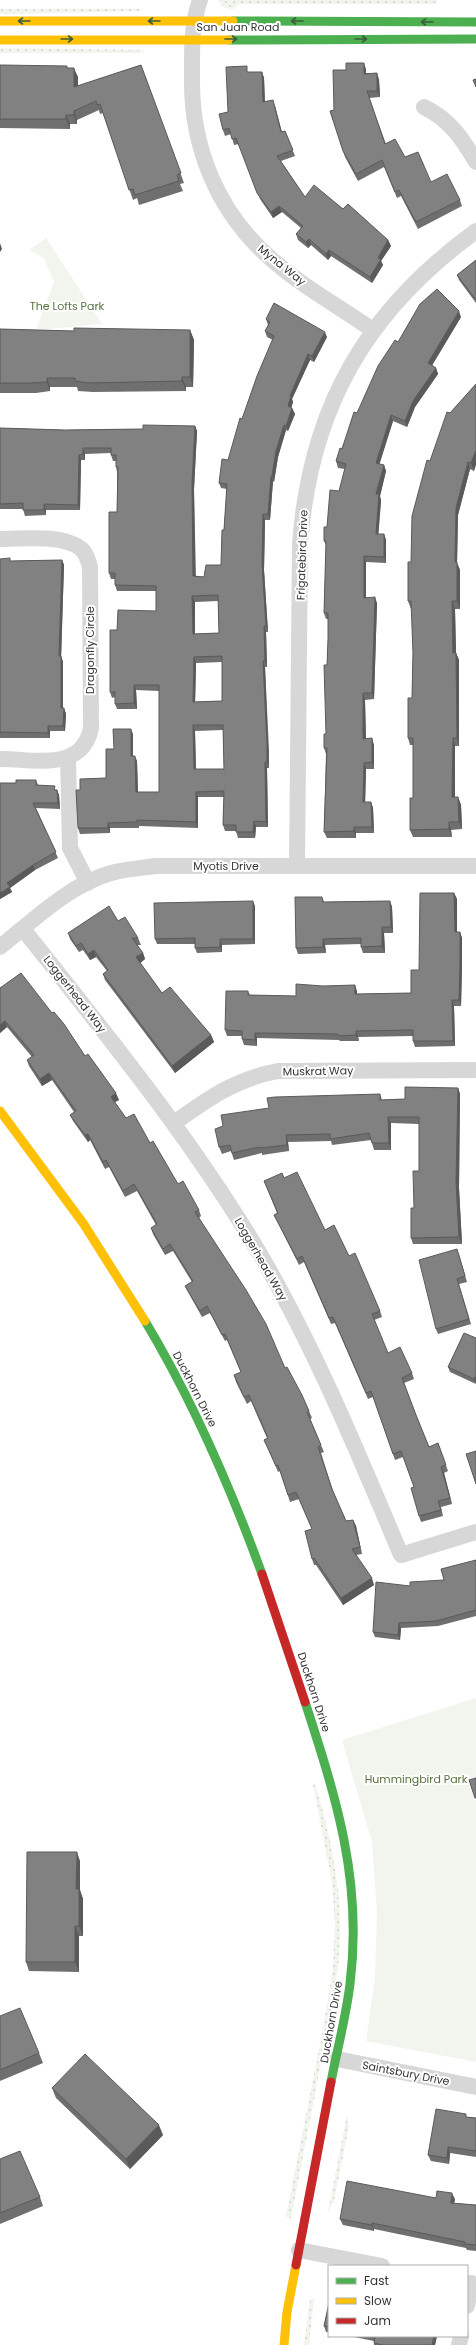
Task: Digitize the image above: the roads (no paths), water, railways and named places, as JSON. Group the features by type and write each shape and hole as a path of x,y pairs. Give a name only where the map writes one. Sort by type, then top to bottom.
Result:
{"street":[{"path":"188,0 193,21"},
{"path":"193,21 200,0"},
{"name":"San Juan Road","path":"0,21 476,22"},
{"name":"Myna Way","path":"193,21 191,98 196,131 205,164 219,195 244,232 268,256 373,330"},
{"name":"San Juan Road","path":"0,40 476,39"},
{"path":"424,107 436,113 452,126 476,162"},
{"name":"Frigatebird Drive","path":"297,866 300,544 302,514 310,468 329,410 356,356 373,330 401,296 422,274 476,231"},
{"name":"Dragonfly Circle","path":"0,539 59,539 71,542 81,548 90,567 91,728 88,740 84,747 75,756 68,758"},
{"path":"0,759 68,758 70,848 88,883"},
{"name":"Myotis Drive","path":"0,947 68,894 110,873 128,869 156,866 476,866"},
{"name":"Loggerhead Way","path":"23,929 174,1123 260,1254 290,1309 332,1393 401,1555 476,1532"},
{"name":"Muskrat Way","path":"174,1123 215,1094 232,1085 259,1075 278,1071 476,1070"},
{"name":"Duckhorn Drive","path":"0,1111 78,1213 143,1316 200,1423 237,1507 269,1592 337,1807 348,1854 353,1903 354,1935 350,1984 337,2059 287,2312 284,2345"},
{"name":"Saintsbury Drive","path":"337,2059 476,2086"},
{"path":"299,2250 377,2265"},
{"path":"468,2302 472,2284"}],"park label":[{"name":"The Lofts Park","path":"67,306"},
{"name":"Hummingbird Park","path":"416,1779"}]}
